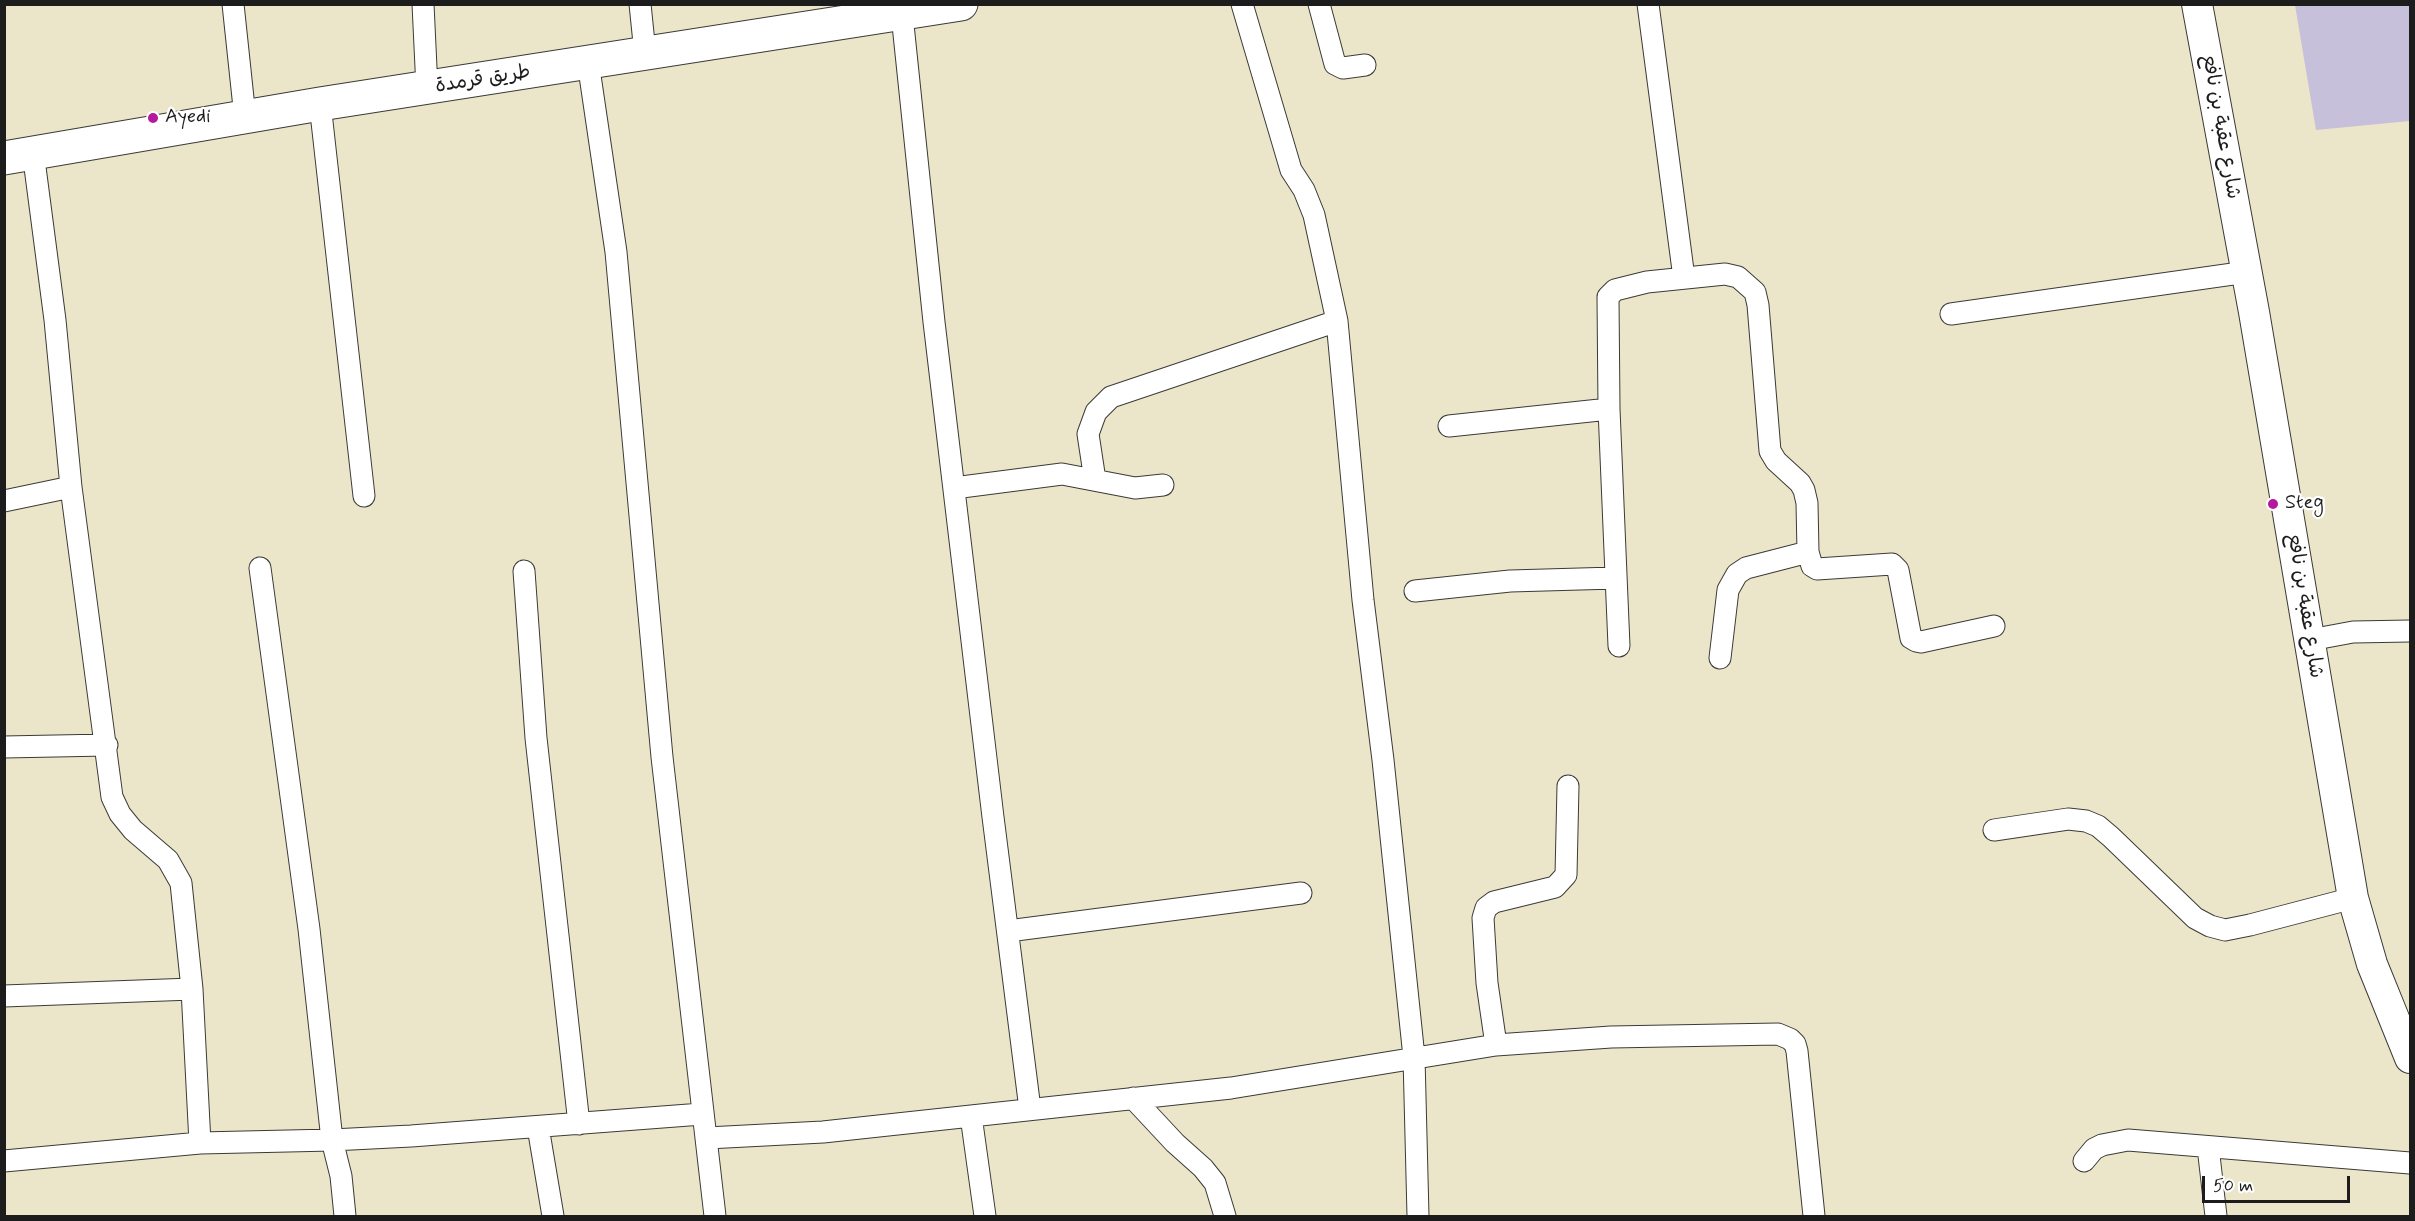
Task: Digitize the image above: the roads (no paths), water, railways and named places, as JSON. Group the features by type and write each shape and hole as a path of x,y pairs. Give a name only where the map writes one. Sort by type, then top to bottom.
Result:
{"main road":[{"name":"طريق قرمدة","path":"19,155 320,104 962,4"},
{"name":"شارع عقبة بن نافع","path":"2197,4 2247,272 2353,898 2372,964 2402,1017 2410,1058"}],"street":[{"path":"233,4 245,117"},
{"path":"423,4 427,89"},
{"path":"640,4 645,53"},
{"path":"1242,4 1291,170 1304,190 1314,215 1337,321 1363,600 1383,760 1414,1057 1418,1216"},
{"path":"1319,4 1335,64 1343,68 1365,65"},
{"path":"1648,4 1684,278"},
{"path":"902,15 954,488 1030,1109"},
{"path":"588,62 616,252 662,757 715,1216"},
{"path":"320,104 364,496"},
{"path":"19,155 55,320 71,487 112,796 120,814 133,830 168,860 181,883 186,911 192,989 200,1143"},
{"path":"1951,314 2247,272"},
{"path":"1619,646 1609,409 1608,297 1615,290 1626,286 1725,274 1738,277 1755,291 1770,451 1776,461 1800,483 1804,490 1807,503 1808,552 1812,566 1817,569 1892,564 1898,570 1911,638 1916,641 1921,642 1994,626"},
{"path":"1095,480 1088,434 1096,412 1111,397 1337,321"},
{"path":"1449,426 1609,409"},
{"path":"954,488 1054,475 1076,475 1135,488 1163,485"},
{"path":"4,501 71,487"},
{"path":"1720,658 1728,590 1737,574 1746,568 1808,552"},
{"path":"260,568 309,929 332,1140 341,1176 345,1216"},
{"path":"524,571 536,738 579,1124"},
{"path":"1415,591 1510,581 1615,578"},
{"path":"2310,640 2353,632 2410,631"},
{"path":"4,747 107,745"},
{"path":"1496,1045 1487,983 1483,918 1486,908 1494,902 1555,886 1566,875 1568,786"},
{"path":"1994,830 2068,819 2086,821 2098,826 2195,918 2210,926 2225,930 2353,898"},
{"path":"1008,931 1301,893"},
{"path":"4,996 192,989"},
{"path":"707,1138 823,1132 1231,1088 1496,1045 1611,1037 1759,1033 1785,1035 1795,1044 1814,1216"},
{"path":"1133,1098 1215,1183 1225,1216"},
{"path":"4,1161 200,1143 332,1140 702,1114"},
{"path":"971,1116 985,1216"},
{"path":"538,1127 553,1216"},
{"path":"2084,1161 2094,1149 2115,1141 2128,1140 2410,1163"},
{"path":"2208,1147 2216,1216"}],"place":[{"name":"Ayedi","path":"153,118"},
{"name":"Steg","path":"2273,504"}]}
